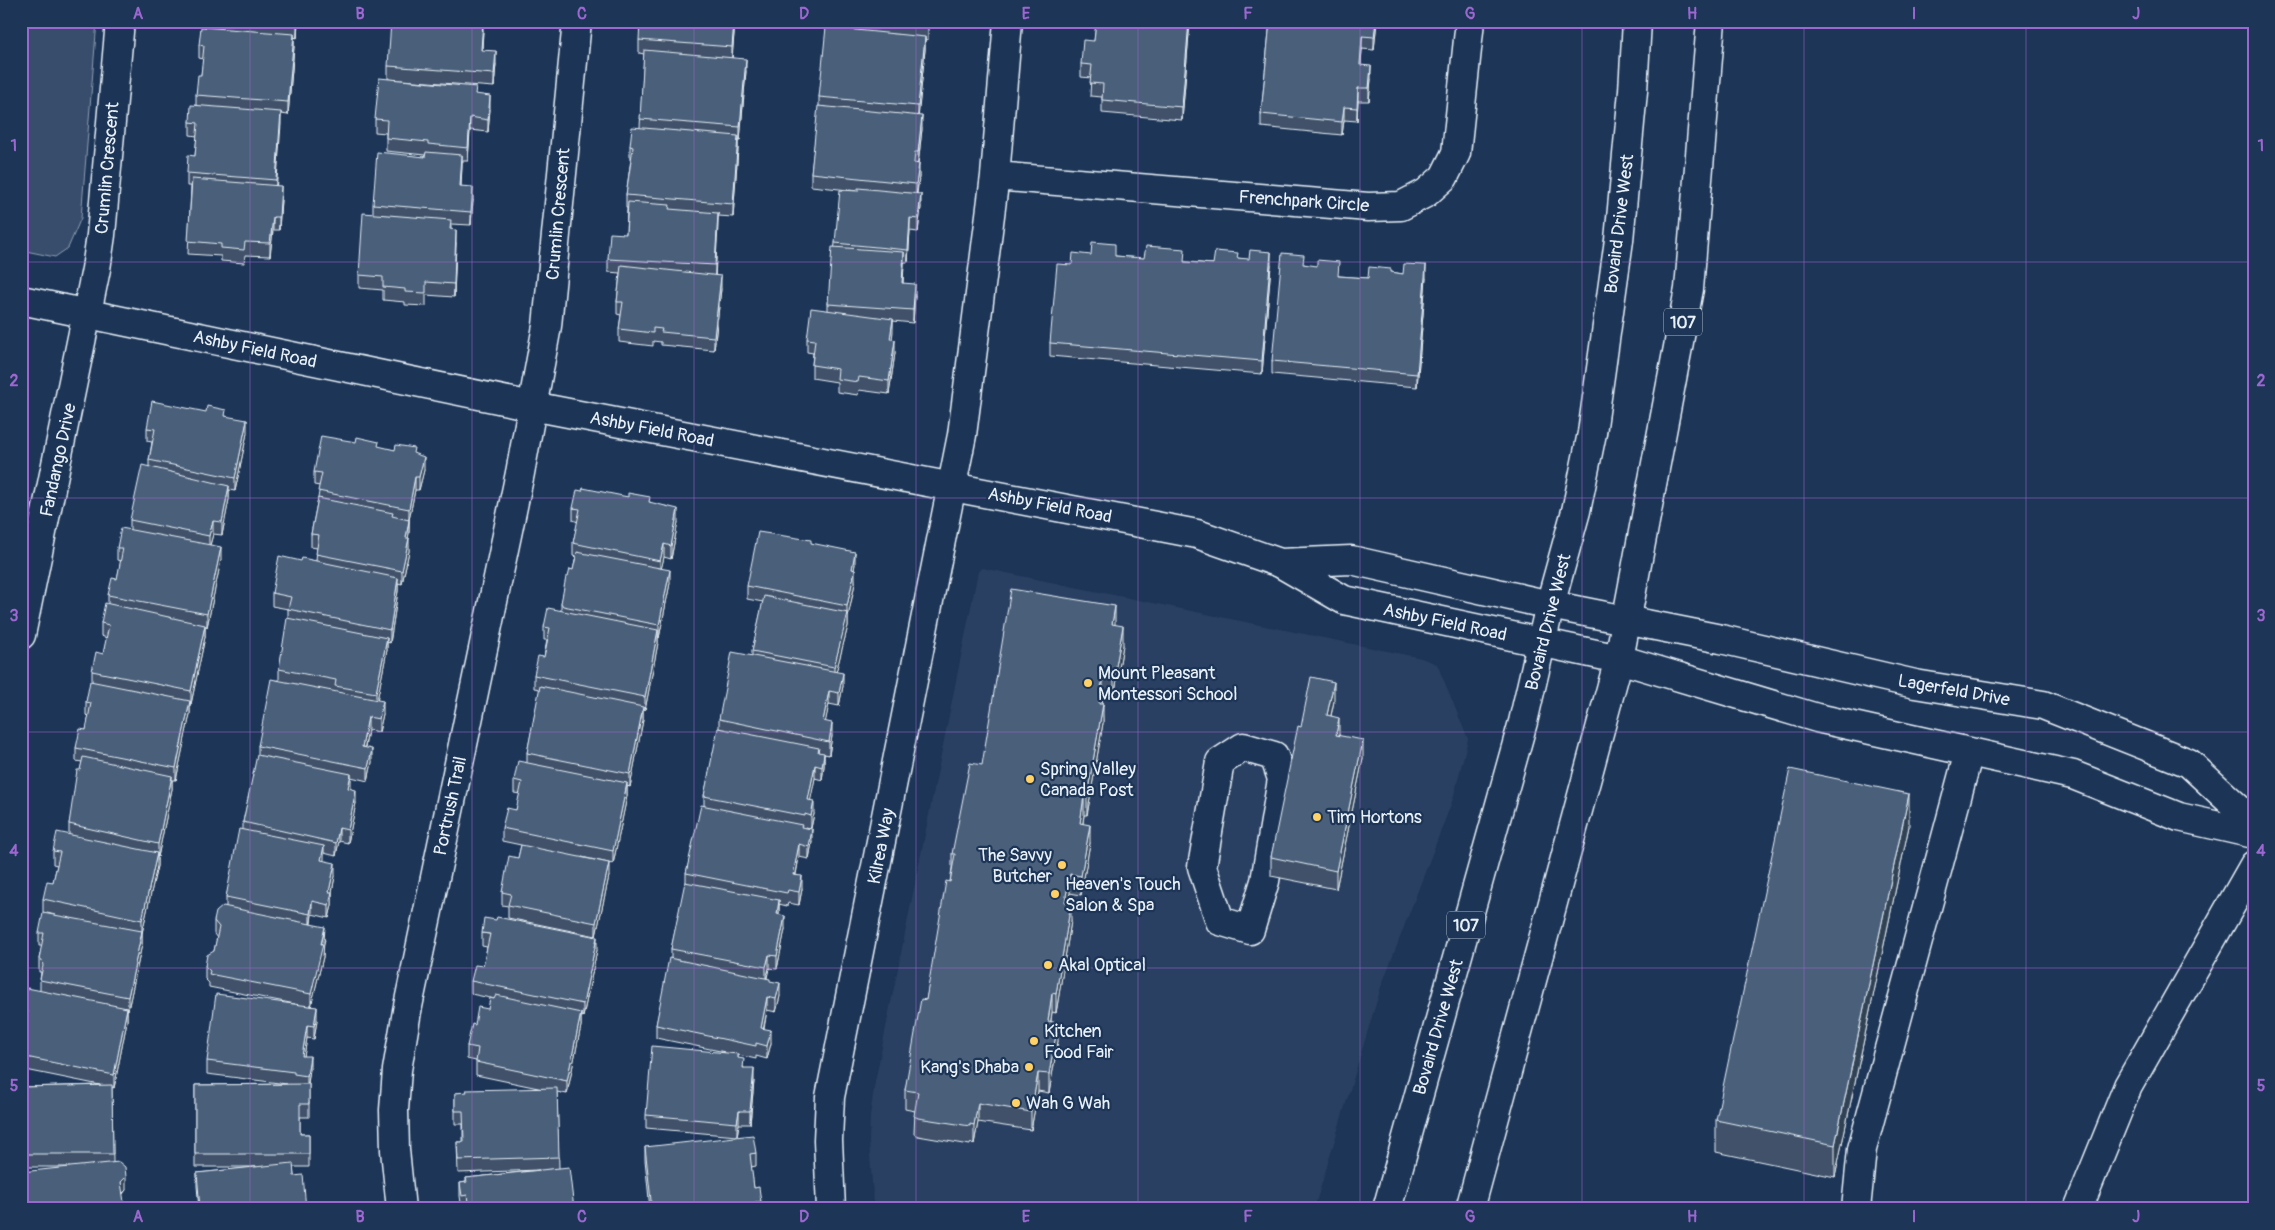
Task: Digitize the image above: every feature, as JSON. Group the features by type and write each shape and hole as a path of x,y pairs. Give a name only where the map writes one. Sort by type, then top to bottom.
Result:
{"street":[{"name":"Crumlin Crescent","path":"88,314 101,235 120,21"},
{"name":"Crumlin Crescent","path":"532,406 547,326 577,21"},
{"path":"954,486 966,414 995,176 1008,21"},
{"name":"Frenchpark Circle","path":"995,176 1368,207 1400,206 1426,193 1444,178 1456,153 1470,21"},
{"name":"Bovaird Drive West","path":"1387,1209 1520,731 1543,642 1550,605 1576,511 1592,433 1619,240 1633,91 1637,21"},
{"name":"107","path":"1470,1209 1619,659 1689,289 1712,21"},
{"name":"Ashby Field Road","path":"21,300 532,406 1197,534 1280,563 1344,600 1619,659"},
{"name":"Fandango Drive","path":"21,635 88,314"},
{"name":"Portrush Trail","path":"401,1209 395,1150 394,1110 397,1070 407,1011 532,406"},
{"name":"Kilrea Way","path":"831,1209 828,1140 830,1097 954,486"},
{"name":"Ashby Field Road","path":"1280,563 1351,560 1550,605 1627,619"},
{"name":"Lagerfeld Drive","path":"1627,619 1915,684 2044,705 2189,763 2254,823"},
{"path":"1619,659 1817,718 2073,774 2179,817 2254,834"},
{"path":"1243,747 1274,756 1282,779 1265,881 1250,930 1220,921 1202,867 1220,762 1243,747"},
{"path":"1856,1209 1862,1149 1969,752"},
{"path":"2078,1209 2128,1086 2254,865"}],"shaded area":[{"path":"21,21 97,21 81,218 68,248 55,257 21,250"},
{"path":"982,568 1421,658 1437,664 1468,739 1453,799 1381,987 1314,1209 874,1209 869,1142 870,1116 875,1082 978,572"}],"building":[{"path":"260,21 297,21 297,25"},
{"path":"391,21 483,21 481,50 496,51 494,74 388,66"},
{"path":"640,21 734,21 732,47 639,40"},
{"path":"863,21 928,21 928,27"},
{"path":"1096,21 1189,21 1182,107 1102,100 1103,84 1090,83 1092,65 1081,64 1083,40 1094,41"},
{"path":"1270,21 1376,21 1374,37 1362,36 1360,65 1371,66 1369,88 1358,88 1357,108 1344,107 1342,122 1261,114"},
{"path":"201,27 294,34 288,102 196,95 198,75 201,75 204,46 199,45"},
{"path":"826,27 925,37 918,106 819,97"},
{"path":"644,50 746,59 740,127 640,119"},
{"path":"379,78 476,87 475,94 490,96 488,120 470,117 468,148 386,138 387,120 375,119"},
{"path":"191,105 281,112 276,180 187,173 188,155 195,156 198,123 190,122"},
{"path":"818,106 922,116 918,152 915,152 914,163 919,164 916,184 811,173"},
{"path":"632,127 738,136 733,204 626,195 633,147 630,146"},
{"path":"377,152 425,157 426,152 462,155 460,186 473,187 471,212 373,204"},
{"path":"192,179 281,186 279,217 273,217 270,243 245,242 244,250 221,248 221,244 188,241"},
{"path":"858,188 921,194 918,219 910,218 908,250 835,243 840,190 858,191"},
{"path":"628,202 670,205 669,209 718,213 715,265 608,259 610,233 626,234"},
{"path":"363,213 451,220 450,229 456,230 454,284 426,282 426,293 405,292 405,289 383,287 383,277 359,275"},
{"path":"1092,242 1115,244 1115,256 1144,258 1146,246 1185,249 1184,262 1213,264 1215,251 1238,253 1237,258 1249,259 1250,250 1271,252 1262,361 1050,343 1057,264 1072,265 1073,253 1091,255"},
{"path":"832,247 904,252 902,283 915,284 913,310 828,304"},
{"path":"1282,253 1304,255 1303,264 1317,266 1317,260 1339,262 1338,276 1368,278 1369,267 1391,269 1391,272 1403,274 1404,264 1426,265 1417,374 1272,361"},
{"path":"621,265 721,276 714,337 661,332 662,329 653,328 653,333 619,329 623,302 617,302"},
{"path":"811,308 893,319 890,339 895,340 889,381 859,377 858,382 837,379 838,369 812,365 815,340 807,339"},
{"path":"152,401 206,412 207,406 226,410 225,416 247,420 235,478 149,460 155,429 147,428"},
{"path":"321,436 356,442 357,437 379,442 378,446 395,450 396,445 414,448 413,453 424,457 419,477 415,477 409,509 318,491 322,473 314,472"},
{"path":"142,465 229,486 222,522 213,521 209,536 130,520"},
{"path":"583,488 628,497 628,493 650,497 649,502 678,509 671,546 664,544 660,561 573,543 580,509 573,508 577,490 582,491"},
{"path":"318,498 393,513 392,516 409,520 406,538 409,538 402,571 316,554 319,535 311,534"},
{"path":"121,528 221,547 207,614 108,595 112,578 117,579 123,548 117,548"},
{"path":"758,532 811,540 811,543 855,552 852,569 855,570 847,606 747,586"},
{"path":"577,552 670,570 659,625 563,606 561,603 566,577 568,577 570,569 573,570"},
{"path":"279,556 301,561 302,558 398,578 390,630 288,609 291,597 272,593"},
{"path":"1011,589 1115,606 1112,624 1123,626 1114,678 1103,676 1099,704 1103,704 1087,796 1084,796 1080,823 1090,825 1081,876 1070,874 1065,902 1071,903 1056,994 1052,993 1048,1021 1058,1023 1049,1074 1038,1073 1031,1112 978,1103 974,1125 970,1124 970,1126 914,1116 918,1092 905,1090 921,999 926,1000 946,881 950,882 955,854 952,854 970,763 982,765"},
{"path":"764,596 848,613 834,667 752,651"},
{"path":"105,603 205,625 191,691 92,671 96,652 103,654 109,625 101,623"},
{"path":"548,608 658,630 645,697 534,675 538,656 544,657 550,628 544,627"},
{"path":"287,618 387,638 376,693 335,686 336,680 279,669"},
{"path":"732,652 843,673 839,693 829,691 823,721 832,723 829,742 719,719"},
{"name":"Tim Hortons","path":"1311,677 1334,682 1327,715 1339,718 1336,735 1363,740 1336,871 1271,857 1298,726 1301,727"},
{"path":"271,679 383,701 379,719 368,717 362,747 372,749 368,768 258,746"},
{"path":"90,681 190,701 176,768 76,748 80,729 86,730 91,703 86,702"},
{"path":"540,686 643,707 630,774 527,753"},
{"path":"718,728 819,748 818,752 824,753 822,767 815,765 808,800 814,801 811,816 704,796"},
{"path":"257,755 351,774 348,788 356,790 348,830 339,828 336,843 243,822"},
{"path":"83,757 172,776 158,844 69,824 77,770 80,770"},
{"path":"518,761 627,783 613,851 502,828 507,808 516,810 522,782 514,780"},
{"path":"1790,769 1909,794 1835,1145 1716,1120"},
{"path":"701,805 802,825 801,827 812,829 809,847 799,844 793,875 802,876 799,892 788,890 787,893 686,873"},
{"path":"239,829 324,846 321,860 335,863 329,892 332,892 329,905 312,901 310,914 226,897"},
{"path":"57,832 157,853 142,920 43,899 47,881 53,882 60,852 53,851"},
{"path":"521,845 609,863 596,923 508,905 511,894 502,892 509,856 518,858"},
{"path":"685,882 779,900 777,914 785,916 777,956 769,955 766,967 671,949"},
{"path":"223,906 325,927 321,944 323,944 311,994 209,974 210,971 205,966 207,955 214,951 219,927 214,921 216,912"},
{"path":"43,913 142,931 128,997 40,980 43,966 42,960 39,959 44,933 39,933"},
{"path":"497,917 597,937 583,1004 471,981 475,965 483,966 490,934 482,933 484,918 496,920"},
{"path":"669,958 770,979 770,981 780,983 776,999 767,997 761,1028 771,1030 767,1046 756,1043 756,1046 656,1025"},
{"path":"27,988 127,1008 114,1075 21,1056 21,1037 23,1037 28,1011 22,1009"},
{"path":"216,994 317,1007 314,1026 307,1025 302,1056 310,1056 307,1076 294,1074 294,1072 207,1061"},
{"path":"496,995 581,1013 567,1081 476,1062 478,1048 467,1046 472,1024 475,1025 478,1007 488,1009 490,998 494,999"},
{"path":"652,1046 738,1054 738,1058 744,1059 743,1068 754,1068 750,1111 739,1111 737,1123 646,1115"},
{"path":"309,1084 309,1104 300,1104 300,1134 309,1134 309,1154 195,1154 195,1085"},
{"path":"112,1085 113,1154 21,1154 21,1087"},
{"path":"557,1088 559,1157 458,1160 457,1142 464,1142 463,1111 455,1111 455,1093 467,1092 466,1090"},
{"path":"753,1135 756,1153 750,1154 754,1188 759,1187 761,1202 755,1202 755,1205 718,1209 652,1209 645,1147"},
{"path":"119,1162 125,1167 126,1177 121,1182 125,1209 21,1209 21,1172"},
{"path":"293,1163 294,1176 303,1175 306,1209 200,1209 197,1173"},
{"path":"569,1167 574,1209 469,1209 467,1195 462,1196 460,1183 467,1182 466,1178"}],"place":[{"name":"Mount Pleasant Montessori School","path":"1088,683"},
{"name":"Spring Valley Canada Post","path":"1030,779"},
{"name":"Tim Hortons","path":"1317,817"},
{"name":"The Savvy Butcher","path":"1062,865"},
{"name":"Heaven's Touch Salon & Spa","path":"1055,894"},
{"name":"Akal Optical","path":"1048,965"},
{"name":"Kitchen Food Fair","path":"1034,1041"},
{"name":"Kang's Dhaba","path":"1029,1067"},
{"name":"Wah G Wah","path":"1016,1103"}]}
